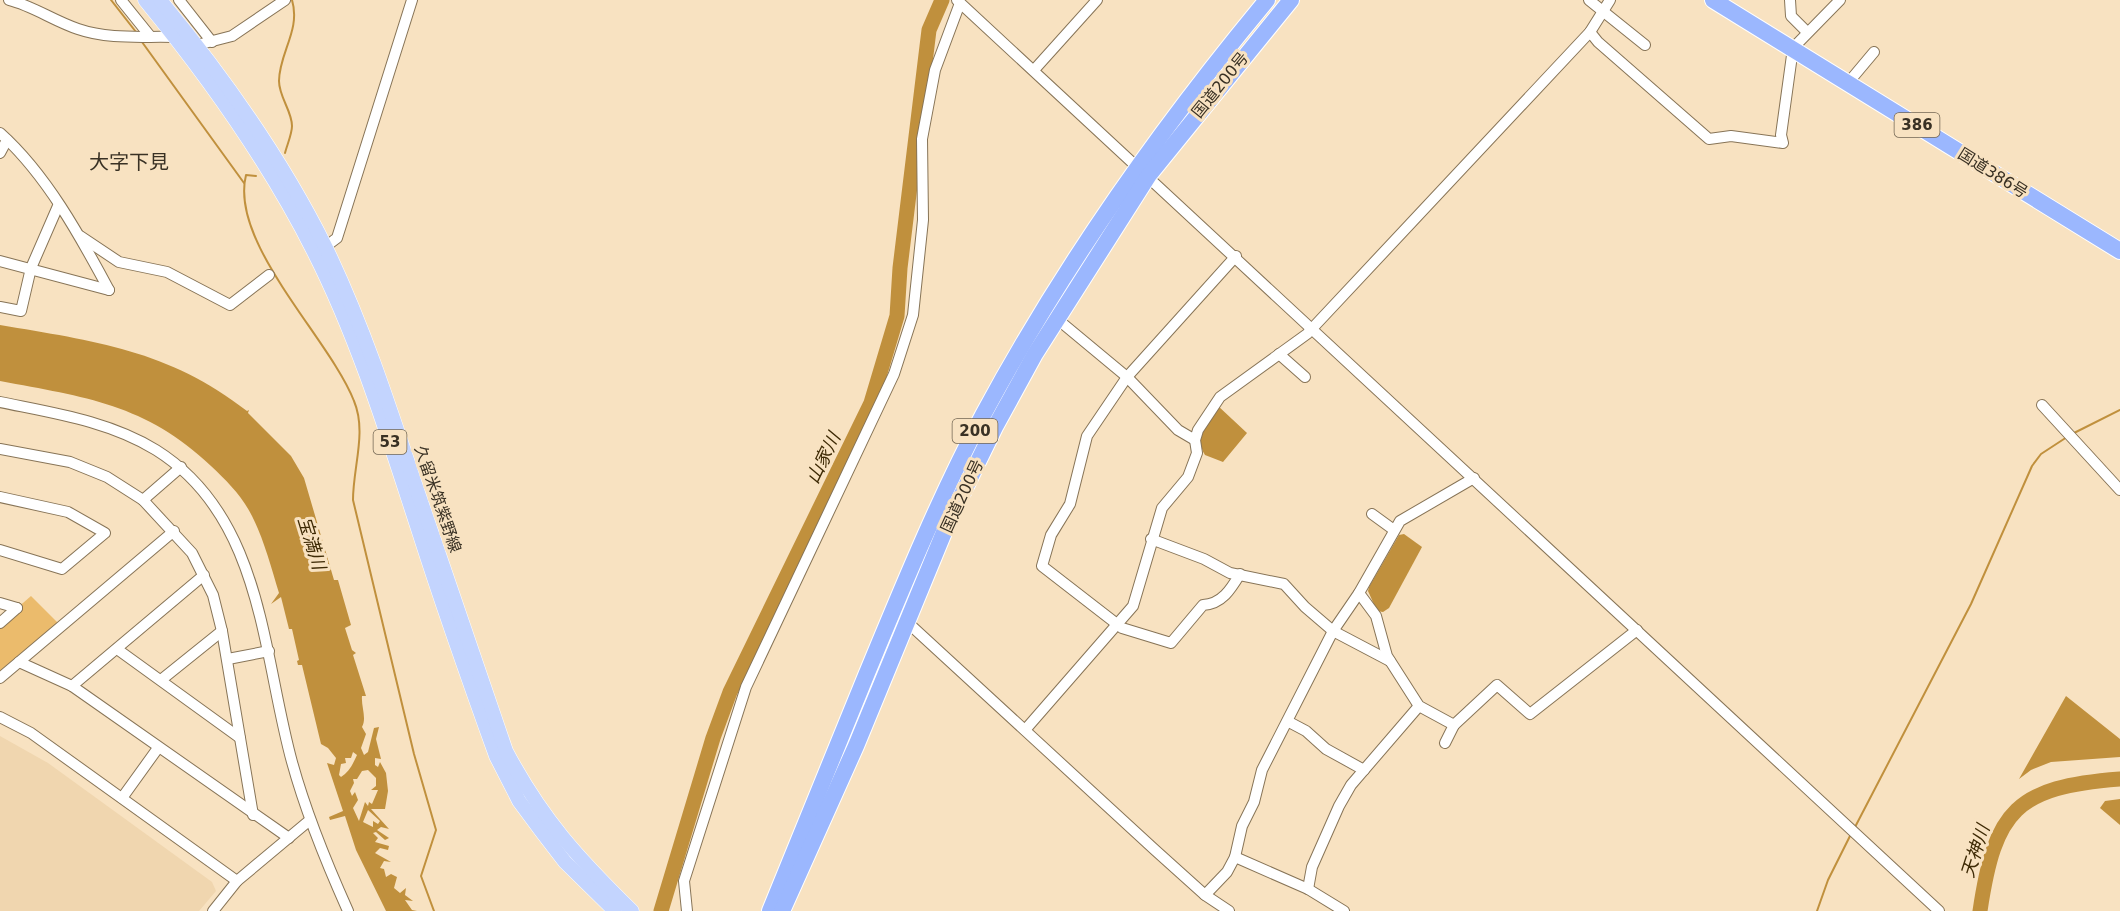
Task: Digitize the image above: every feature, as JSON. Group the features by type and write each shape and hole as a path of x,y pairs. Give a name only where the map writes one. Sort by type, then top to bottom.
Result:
{"highway":[{"name":"国道200号","path":"770,911 891,615 982,416 1042,310 1143,170 1209,70 1267,0"},
{"name":"国道200号","path":"782,911 856,746 947,525 995,427 1143,170 1291,0"},
{"name":"国道386号","path":"1713,0 2120,251"}],"main road":[{"name":"久留米筑紫野線","path":"145,0 219,94 286,200 330,286 359,353 496,756 519,801 565,862 632,911"},
{"name":"久留米筑紫野線","path":"160,0 197,45 292,187 325,247 350,301 388,400 506,751 528,793 549,823 606,893 615,911"}],"street":[{"path":"9,0 28,5 78,29 103,36 175,37"},
{"path":"121,0 150,36"},
{"path":"180,0 212,42"},
{"path":"197,45 232,36 285,0"},
{"path":"325,247 337,238 412,0"},
{"path":"1034,70 1097,0"},
{"path":"1589,0 1645,45"},
{"path":"1025,730 1133,606 1162,508 1188,477 1196,461 1195,440 1205,416 1220,397 1312,328 1590,32 1610,0"},
{"path":"1790,0 1791,16 1806,31"},
{"path":"1590,32 1598,42 1709,140 1731,136 1783,143 1781,135 1793,48 1806,31 1840,0"},
{"path":"687,911 684,881 746,687 894,374 913,315 923,220 922,139 935,70 959,2 1236,256 1939,911"},
{"path":"1848,83 1874,52"},
{"path":"0,153 4,137 23,155 80,236 109,290 0,261"},
{"path":"0,307 21,311 32,268 58,206"},
{"path":"80,236 119,262 167,272 230,305 269,276"},
{"path":"1236,256 1127,377 1087,436 1070,504 1051,535 1042,566 1118,624 1171,643 1203,605 1212,605 1229,593 1240,574"},
{"path":"1056,318 1127,377 1178,430 1195,440"},
{"path":"1279,354 1305,377"},
{"path":"0,402 81,418 132,436 181,467 213,504 233,535 253,591 269,651 292,761 321,850 348,911"},
{"path":"2042,405 2118,482"},
{"path":"0,449 70,462 107,477 143,500 192,553 213,595 222,631 253,815"},
{"path":"143,500 181,467"},
{"path":"1205,895 1227,872 1235,857 1242,826 1254,802 1262,770 1289,722 1333,631 1359,593 1400,520 1474,478"},
{"path":"0,497 68,512 105,533 62,569 0,550"},
{"path":"1372,514 1394,530"},
{"path":"0,678 174,531"},
{"path":"1151,539 1240,574 1284,584 1305,607 1333,631 1390,661"},
{"path":"72,686 204,575"},
{"path":"1359,593 1376,616 1390,661 1419,706 1454,725"},
{"path":"0,603 17,608 0,623"},
{"path":"906,621 1205,895 1229,911"},
{"path":"1445,743 1454,725 1497,685 1530,714 1637,630"},
{"path":"161,680 222,631"},
{"path":"117,649 240,738"},
{"path":"228,660 269,651"},
{"path":"19,662 72,686 253,815 289,838"},
{"path":"1308,890 1312,867 1339,806 1364,770 1419,706"},
{"path":"0,717 31,733 237,881"},
{"path":"1289,722 1306,731 1326,749 1364,770"},
{"path":"122,798 158,748"},
{"path":"213,911 237,881 310,820"},
{"path":"1235,857 1308,890 1344,911"}],"shaded area":[{"path":"31,596 61,626 0,678 0,623"},
{"path":"0,736 48,763 212,882 216,891 199,911 0,911"}],"water":[{"name":"宝満川","path":"0,325 99,343 159,361 218,390 247,411 249,410 248,413 291,456 304,478 334,580 338,580 351,625 345,628 352,650 356,653 353,655 366,696 362,696 364,720 362,727 366,734 361,748 364,755 368,752 374,728 379,727 376,739 381,759 375,758 375,765 378,767 380,762 386,773 388,791 385,809 371,809 389,829 381,827 377,830 389,838 385,840 376,832 373,833 378,838 375,842 389,846 388,850 380,848 375,853 391,862 384,861 380,868 384,869 386,877 391,874 397,877 394,888 400,893 406,888 405,895 413,901 405,900 412,910 417,911 386,911 356,850 345,816 330,820 329,817 343,811 327,763 334,765 336,758 328,748 321,744 302,665 298,665 299,660 292,629 289,629 281,597 271,604 279,593 260,534 239,495 187,445 138,416 113,406 60,392 0,381","holes":["353,752 357,755 349,770 341,777 339,775 341,764 346,763 345,758 351,758","368,770 376,778 376,786 371,790 378,790 372,804 369,802 368,806 365,802 359,821 353,808 358,800 355,792 352,796 350,791 354,783 353,779 357,779 362,771","368,810 380,821 378,824 373,821 373,827 363,822"]},
{"path":"1217,405 1247,433 1223,462 1205,455 1201,442 1206,423"},
{"path":"1404,534 1422,547 1389,608 1383,612 1377,611 1368,591 1369,587 1399,535"},
{"path":"2066,696 2120,739 2120,757 2051,762 2031,770 2019,779"},
{"path":"2120,799 2120,825 2100,808 2105,801"}],"waterway":[{"path":"111,0 136,32"},
{"path":"285,153 292,126 279,81 282,61 294,21 292,0"},
{"name":"山家川","path":"661,911 713,738 730,692 871,403 897,316 900,268 929,30 942,0"},
{"path":"142,42 244,183"},
{"path":"256,176 246,175 245,202 252,230 266,260 342,376 358,413 359,437 353,500 414,754 436,830 421,876 434,911"},
{"path":"2074,433 2120,410"},
{"path":"1854,829 1971,604 2032,466 2041,454 2067,437"},
{"name":"天神川","path":"1980,911 1994,849 2003,827 2017,810 2034,798 2056,789 2120,779"},
{"path":"1817,911 1828,880 1851,834"}],"district":[{"name":"大字下見","path":"129,162"}]}
